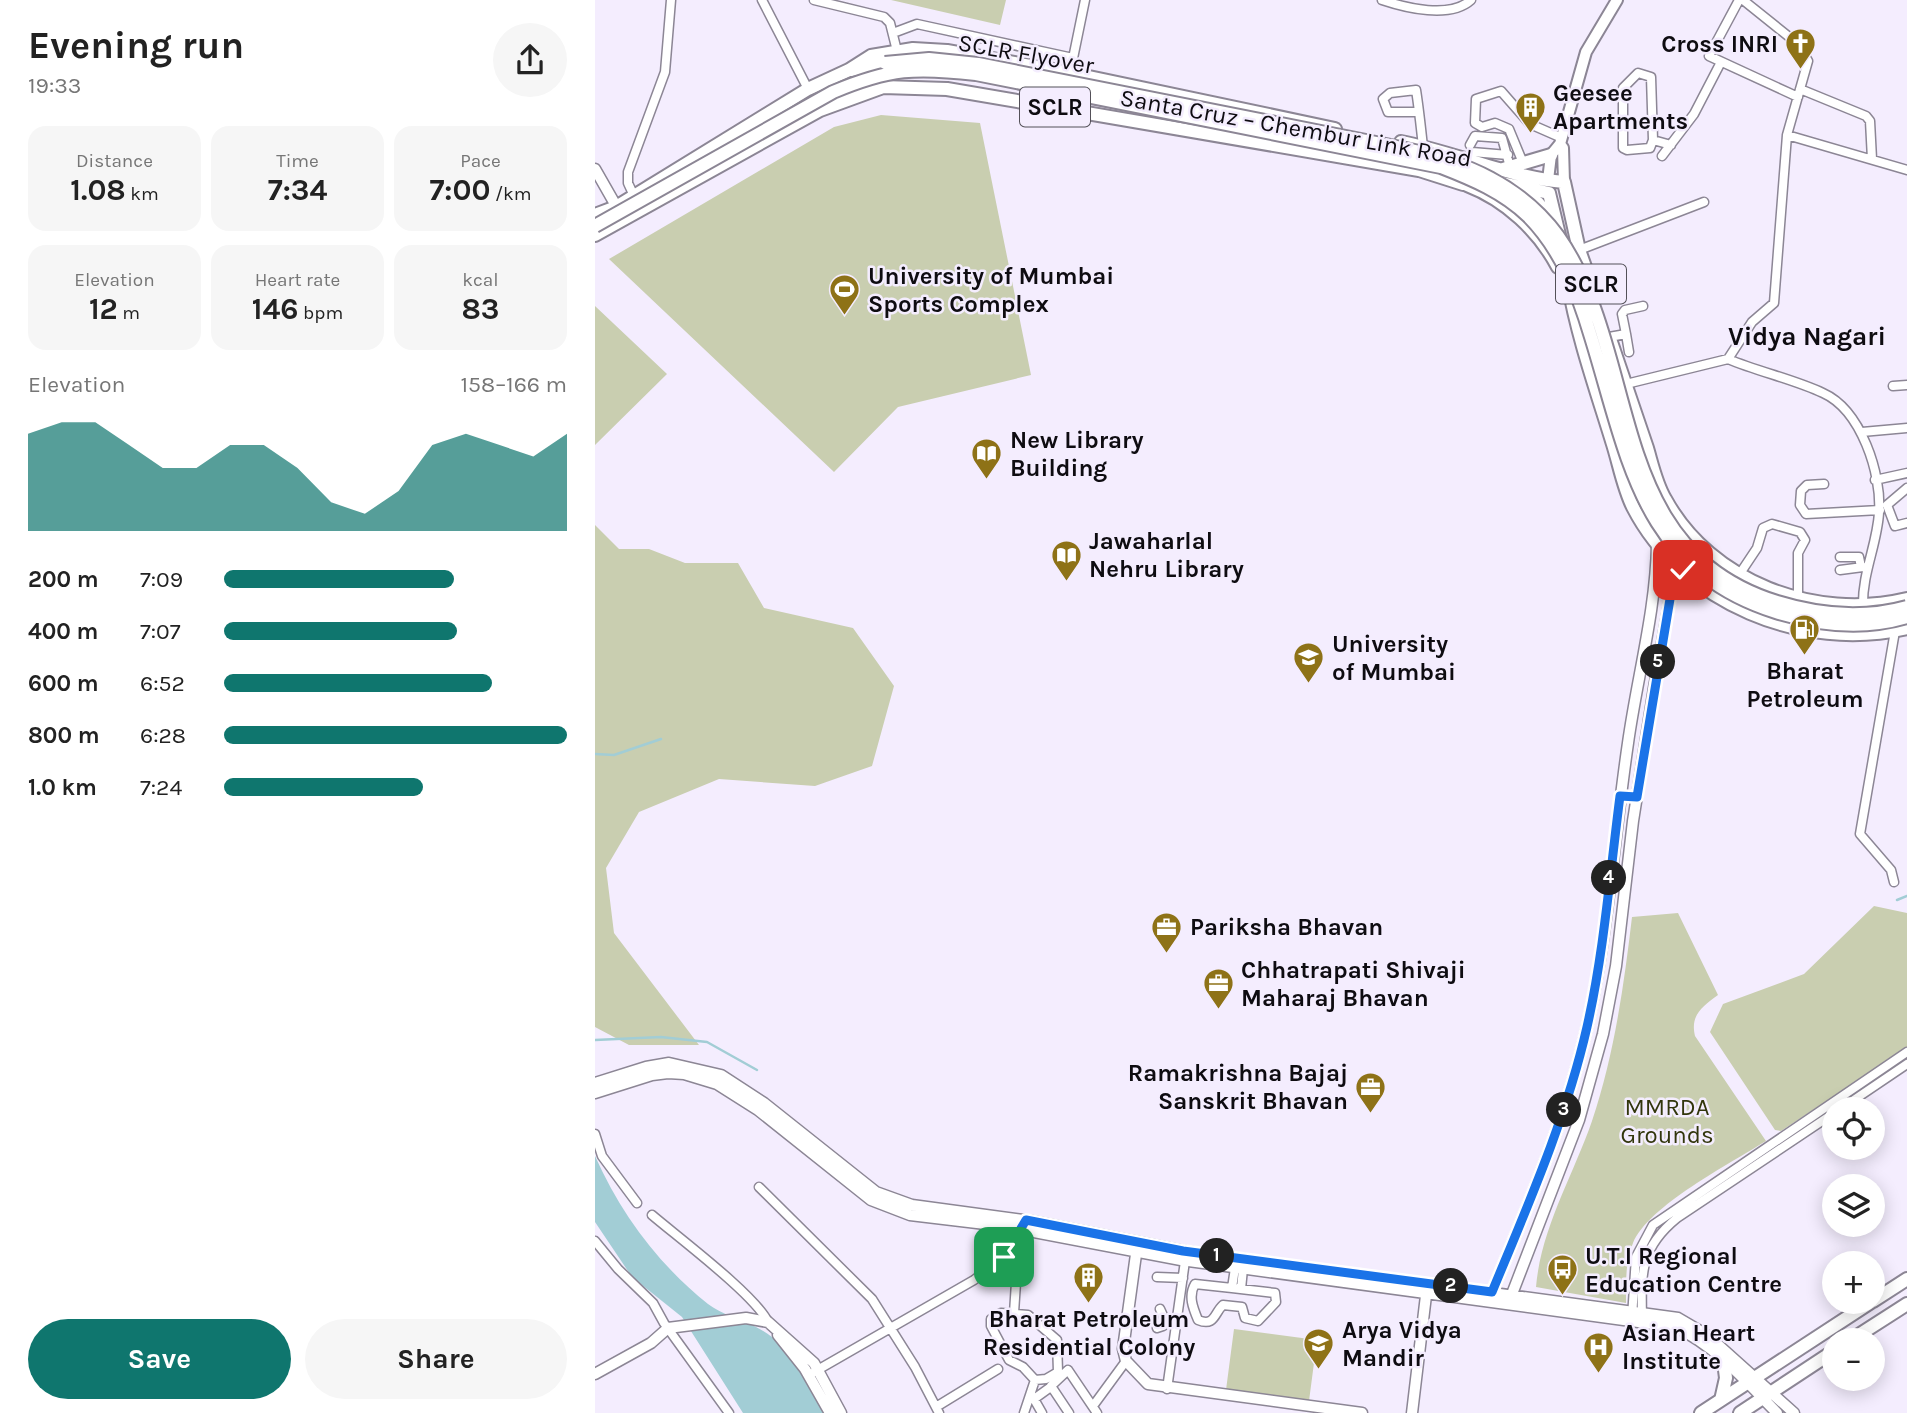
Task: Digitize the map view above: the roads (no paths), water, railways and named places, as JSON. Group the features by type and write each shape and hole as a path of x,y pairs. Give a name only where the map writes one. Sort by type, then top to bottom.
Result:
{"main road":[{"path":"1565,196 1548,187 1551,155 1561,141 1586,52 1617,0"},
{"name":"Santa Cruz – Chembur Link Road","path":"595,215 616,207 808,89 849,70 871,56 897,51 947,51 1166,92 1423,147 1469,151 1510,164 1548,187"},
{"name":"SCLR Flyover","path":"849,70 929,59 978,64 1406,149 1443,157 1479,171 1535,209 1557,235 1576,266 1592,306 1649,492 1684,543 1710,567 1743,589 1798,608 1856,614 1907,607"},
{"path":"595,226 833,92 866,78 908,69 976,74 1441,167 1475,180 1528,216 1567,271 1583,310 1640,496 1676,550 1704,575 1738,598 1796,618 1856,625 1907,617"},
{"name":"Santa Cruz – Chembur Link Road","path":"595,236 820,110 883,87 947,89 1419,170 1461,183 1490,181 1548,187 1564,182"},
{"path":"1160,125 1166,92"},
{"path":"1561,141 1564,182"},
{"path":"1469,151 1461,183 1500,202 1519,218 1557,264 1570,293"},
{"path":"1510,164 1551,155"},
{"path":"1490,181 1522,191 1538,203 1551,217 1562,245"},
{"name":"SCLR","path":"1564,182 1579,250 1663,496 1681,524 1705,551 1739,575 1769,590 1825,604 1863,607 1907,599"},
{"name":"SCLR","path":"1548,187 1570,293 1596,390 1633,506 1657,544 1683,570 1711,592 1755,616 1819,632 1869,634 1901,630"},
{"path":"1819,632 1825,604"},
{"path":"1885,1293 1907,1279"},
{"path":"1870,1328 1907,1304"},
{"path":"1701,1413 1852,1314"},
{"path":"1740,1413 1822,1360"},
{"path":"1721,1400 1726,1381 1724,1362"}],"street":[{"path":"634,196 628,183 628,172 665,72 671,0"},
{"path":"762,0 808,89"},
{"path":"814,0 884,18 890,23 897,51"},
{"path":"1070,73 1085,0"},
{"path":"1382,0 1405,8 1439,10 1460,6 1471,0"},
{"path":"1728,359 1752,322 1774,303 1787,135 1799,93 1808,61 1798,44 1741,0 1709,56 1799,93 1866,116 1870,121 1872,159"},
{"path":"893,33 917,24 1073,58"},
{"path":"1662,156 1694,114 1721,62"},
{"path":"1638,73 1651,77 1653,140 1650,148 1644,150 1623,148 1623,88 1638,73"},
{"path":"1419,112 1388,112 1383,99 1390,93 1412,88 1416,90 1419,112 1423,147"},
{"path":"1510,164 1509,130 1502,129 1495,123 1482,127 1475,123 1476,99 1501,91 1530,124 1561,141"},
{"path":"1787,135 1907,170"},
{"path":"1469,151 1475,136 1502,138 1510,164"},
{"path":"1653,140 1671,145"},
{"path":"595,169 625,221"},
{"path":"1579,250 1704,202"},
{"path":"1629,352 1622,314 1625,310 1643,306"},
{"path":"1609,337 1626,334"},
{"path":"1596,390 1728,359 1826,394 1862,432 1875,480 1880,510 1863,567 1863,607"},
{"path":"1893,386 1907,385"},
{"path":"1862,432 1907,428"},
{"path":"1875,480 1907,473"},
{"path":"1824,484 1807,485 1801,491 1800,505 1806,513 1880,510"},
{"path":"1907,488 1887,503 1895,526 1907,523"},
{"path":"1878,524 1890,515"},
{"path":"1739,575 1757,548 1762,528 1772,524 1800,532 1805,540 1798,552 1798,599"},
{"path":"1492,1292 1556,1134 1580,1054 1598,963 1636,685 1657,569 1657,544"},
{"path":"1840,557 1859,557 1863,567"},
{"path":"1840,570 1863,567"},
{"path":"1512,1294 1572,1139 1596,1058 1616,966 1654,688 1671,593 1683,570"},
{"path":"1894,882 1891,870 1860,834 1901,630"},
{"path":"1636,685 1654,688"},
{"path":"1620,796 1637,797"},
{"path":"1637,1316 1636,1256 1653,1225 1907,1052"},
{"path":"1580,1054 1596,1058"},
{"path":"595,1083 646,1066 669,1063 686,1065 736,1083 857,1190 882,1206 910,1215 1003,1221 1137,1248 1637,1316 1678,1318 1693,1325 1752,1380 1777,1413"},
{"path":"1858,1097 1907,1064"},
{"path":"595,1093 652,1075 684,1074 717,1084 761,1106"},
{"path":"1637,1316 1642,1275 1655,1237 1677,1217 1822,1121"},
{"path":"595,1134 602,1156 637,1203"},
{"path":"1556,1134 1572,1139"},
{"path":"759,1187 856,1279 891,1327 937,1410 998,1369"},
{"path":"652,1215 745,1295 764,1313 771,1326"},
{"path":"813,1372 974,1280 1004,1257 1025,1225"},
{"path":"595,1241 618,1269 653,1303 729,1413"},
{"path":"1014,1313 1018,1252 1016,1242"},
{"path":"1137,1248 1185,1261 1427,1288 1512,1294 1637,1316 1689,1333 1724,1362 1752,1380"},
{"path":"1137,1248 1123,1340 1126,1361 1148,1384 1167,1389 1362,1413"},
{"path":"1167,1389 1185,1261"},
{"path":"1236,1288 1239,1268"},
{"path":"1157,1277 1183,1278"},
{"path":"1195,1284 1236,1288 1275,1293 1276,1302 1258,1321 1245,1318 1242,1307 1223,1305 1217,1318 1209,1322 1198,1320 1191,1309 1195,1284"},
{"path":"1412,1413 1427,1288"},
{"path":"1157,1328 1163,1326 1165,1320 1160,1309"},
{"path":"1014,1313 1028,1315 1057,1340 1058,1372 1046,1380 1035,1380 1023,1367 1009,1360 991,1326 993,1316 1014,1313"},
{"path":"595,1374 668,1328 745,1318 771,1326 785,1335 813,1372 837,1412"},
{"path":"1165,1320 1177,1321"},
{"path":"595,1367 646,1338 656,1338"},
{"path":"1042,1413 1034,1399 1052,1386 1065,1370 1071,1371 1095,1410 1126,1361"},
{"path":"1024,1413 1035,1380"},
{"path":"1052,1386 1069,1413"},
{"path":"1766,1396 1794,1413"}],"waterway":[{"path":"595,754 614,755 661,739"},
{"path":"1897,900 1907,896"},
{"path":"595,1040 661,1037 707,1042 757,1070"}],"place":[{"name":"Cross INRI","path":"1801,71"},
{"name":"Geesee Apartments","path":"1530,134"},
{"name":"University of Mumbai Sports Complex","path":"845,317"},
{"name":"New Library Building","path":"987,481"},
{"name":"Jawaharlal Nehru Library","path":"1066,582"},
{"name":"Bharat Petroleum","path":"1805,656"},
{"name":"University of Mumbai","path":"1309,685"},
{"name":"Pariksha Bhavan","path":"1167,954"},
{"name":"Chhatrapati Shivaji Maharaj Bhavan","path":"1218,1011"},
{"name":"Ramakrishna Bajaj Sanskrit Bhavan","path":"1371,1114"},
{"name":"U.T.I Regional Education Centre","path":"1562,1297"},
{"name":"Bharat Petroleum Residential Colony","path":"1089,1304"},
{"name":"Arya Vidya Mandir","path":"1319,1371"},
{"name":"Asian Heart Institute","path":"1599,1374"}],"district":[{"name":"Vidya Nagari","path":"1807,336"}],"park label":[{"name":"MMRDA Grounds","path":"1667,1121"}]}
